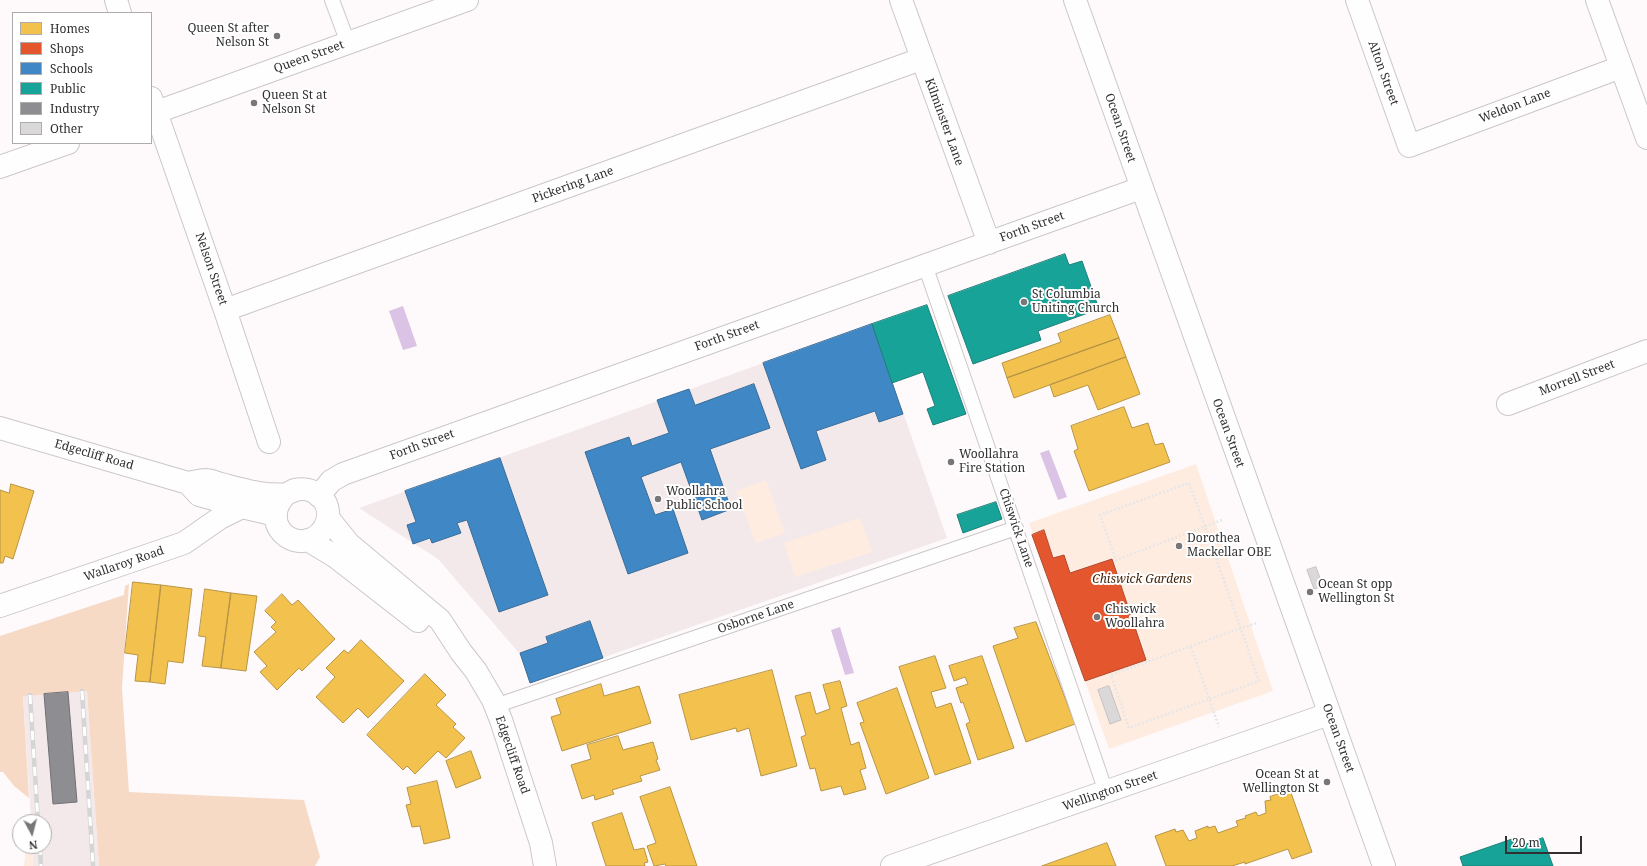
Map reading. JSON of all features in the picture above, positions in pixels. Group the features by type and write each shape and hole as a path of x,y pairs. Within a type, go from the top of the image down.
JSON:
{"street":[{"path":"116,0 120,12"},
{"name":"Queen Street","path":"153,108 348,43 467,0"},
{"name":"Kilminster Lane","path":"901,0 988,243"},
{"name":"Ocean Street","path":"1075,0 1384,866"},
{"name":"Alton Street","path":"1357,0 1409,146"},
{"path":"1597,0 1647,138"},
{"name":"Pickering Lane","path":"225,310 922,59"},
{"name":"Weldon Lane","path":"1409,146 1621,67"},
{"name":"Nelson Street","path":"153,108 225,310 269,442"},
{"path":"0,166 65,144"},
{"name":"Forth Street","path":"320,496 331,481 343,474 1141,188"},
{"name":"Morrell Street","path":"1508,404 1647,351"},
{"name":"Edgecliff Road","path":"0,428 188,483 206,480 260,494 286,494"},
{"name":"Edgecliff Road","path":"188,483 199,494 242,507 276,515"},
{"path":"303,489 312,491 320,496 325,502 328,518 326,526 316,537 298,541 290,538 282,532 276,515 281,500 286,494 294,490 303,489"},
{"name":"Wallaroy Road","path":"0,606 184,543 220,518 242,507"},
{"name":"Edgecliff Road","path":"328,518 349,544 440,620 461,652 476,671 495,706 541,843 545,866"},
{"name":"Edgecliff Road","path":"308,540 336,557 461,652"},
{"name":"Wellington Street","path":"892,866 1329,714"}],"lane":[{"path":"332,0 348,43"},
{"name":"Chiswick Lane","path":"925,265 1106,792"},
{"name":"Osborne Lane","path":"495,706 1016,528"}],"path":[{"path":"1222,520 1205,526 1116,560 1100,515 1189,483 1205,526 1241,628 1259,681 1129,728 1111,675 1241,628 1257,623"},
{"path":"1190,647 1214,712"}],"shaded area":[{"path":"403,306 417,346 403,350 389,311"},
{"name":"Woollahra Public School","path":"872,324 947,538 530,683 519,653 438,559 359,508"},
{"path":"1049,450 1067,497 1058,500 1040,453"},
{"path":"129,584 122,688 129,792 304,800 320,857 315,866 99,866 87,691 23,696 29,798 14,786 3,772 0,772 0,636 124,595 125,586"},
{"path":"840,627 854,673 845,675 831,630"},
{"path":"87,691 99,866 33,866 32,854 52,854 52,814 30,814 23,695"}],"green space":[{"name":"Chiswick Gardens","path":"1196,464 1273,691 1109,749 1029,523"},
{"path":"766,480 785,533 756,543 736,491"},
{"path":"860,518 872,552 795,577 784,543"},
{"path":"25,854 32,854 33,866 24,866"}],"building: Homes":[{"path":"1110,315 1119,338 1007,378 1002,363 1061,342 1058,334"},
{"path":"1119,338 1126,357 1014,398 1007,378"},
{"path":"1126,357 1140,394 1098,410 1088,385 1054,397 1050,385"},
{"path":"1124,407 1132,428 1148,423 1155,445 1163,443 1170,462 1089,491 1074,451 1078,449 1071,426"},
{"path":"11,484 34,491 13,559 5,556 3,563 0,563 0,490 9,493"},
{"path":"133,582 161,585 150,682 135,681 138,655 125,653"},
{"path":"161,585 192,589 183,663 168,661 165,684 150,682"},
{"path":"205,589 231,593 221,668 202,666 206,637 199,636"},
{"path":"231,593 257,596 246,671 221,668"},
{"path":"282,594 292,605 298,600 335,639 302,671 299,668 277,690 260,672 267,666 254,652 276,632 271,627 276,622 265,611"},
{"path":"1036,622 1075,724 1026,742 993,646 1018,638 1014,628"},
{"path":"361,640 404,681 368,718 358,708 343,723 316,697 335,677 326,668 344,650 348,653"},
{"path":"935,656 946,688 931,692 936,708 951,703 971,763 935,775 899,667"},
{"path":"982,656 1014,748 978,760 966,724 970,722 956,688 968,684 965,677 954,681 949,666"},
{"path":"772,670 797,766 761,776 749,728 737,732 736,728 691,740 679,695"},
{"path":"425,674 446,695 436,705 456,724 453,727 465,738 446,758 438,751 415,774 407,766 403,770 367,735"},
{"path":"840,681 847,706 841,708 851,745 859,742 866,768 860,770 866,789 844,795 841,786 821,791 815,768 810,769 801,737 806,735 795,696 810,692 816,714 830,709 823,685"},
{"path":"601,684 604,696 639,686 651,723 562,751 551,717 561,714 556,699"},
{"path":"897,688 929,778 886,794 860,723 864,722 857,703"},
{"path":"618,736 623,750 653,742 658,759 656,760 660,770 640,776 642,781 612,790 614,794 595,800 594,795 582,799 571,765 591,759 587,745"},
{"path":"471,751 481,778 456,788 446,761"},
{"path":"437,781 450,838 424,844 420,826 412,827 406,805 411,804 407,788"},
{"path":"670,787 697,866 666,866 665,864 654,866 647,846 656,843 640,797"},
{"path":"1290,790 1312,852 1292,859 1288,849 1245,864 1245,862 1232,866 1166,866 1155,836 1175,829 1176,832 1183,830 1189,841 1197,838 1195,831 1208,826 1208,828 1215,826 1218,833 1238,826 1236,821 1246,818 1245,816 1256,812 1258,816 1266,813 1265,801 1271,800 1270,797"},
{"path":"622,813 634,850 644,848 648,862 644,863 645,866 606,866 592,823"},
{"path":"1107,843 1116,866 1042,866"}],"building: Shops":[{"name":"Chiswick Woollahra","path":"1044,530 1053,558 1064,555 1070,573 1112,559 1146,660 1085,681 1032,535"}],"building: Schools":[{"path":"872,324 903,414 879,422 875,411 816,431 826,460 801,469 763,363"},
{"path":"754,384 770,428 710,449 731,509 702,520 681,462 641,477 655,515 673,509 688,553 628,574 585,452 629,437 632,446 669,433 657,400 689,389 695,405"},
{"path":"500,458 548,595 499,612 467,520 457,523 461,533 432,543 430,538 413,544 407,525 416,522 405,491"},
{"path":"590,621 603,658 530,683 520,653 548,643 546,637"}],"building: Public":[{"name":"St Columbia Uniting Church","path":"1065,254 1069,265 1082,261 1099,309 1038,331 1041,340 973,364 948,296"},
{"path":"927,305 966,414 933,425 927,409 935,406 923,372 892,383 872,324"},
{"path":"996,502 1002,519 963,533 957,515"},
{"path":"1543,838 1553,866 1463,866 1460,857 1512,839 1515,848"}],"building: Industry":[{"path":"68,692 77,802 53,804 44,694"}],"building: Other":[{"path":"1316,567 1323,586 1314,589 1307,570"},
{"path":"1109,686 1121,720 1110,724 1098,690"}],"railway":[{"path":"82,691 93,866"},
{"path":"30,695 37,814"},
{"path":"40,854 41,866"}],"place":[{"name":"Queen St after Nelson St","path":"277,36"},
{"name":"Queen St at Nelson St","path":"254,103"},
{"name":"St Columbia Uniting Church","path":"1024,302"},
{"name":"Woollahra Fire Station","path":"951,462"},
{"name":"Woollahra Public School","path":"658,499"},
{"name":"Dorothea Mackellar OBE","path":"1179,546"},
{"name":"Ocean St opp Wellington St","path":"1310,592"},
{"name":"Chiswick Woollahra","path":"1097,617"},
{"name":"Ocean St at Wellington St","path":"1327,782"}]}
